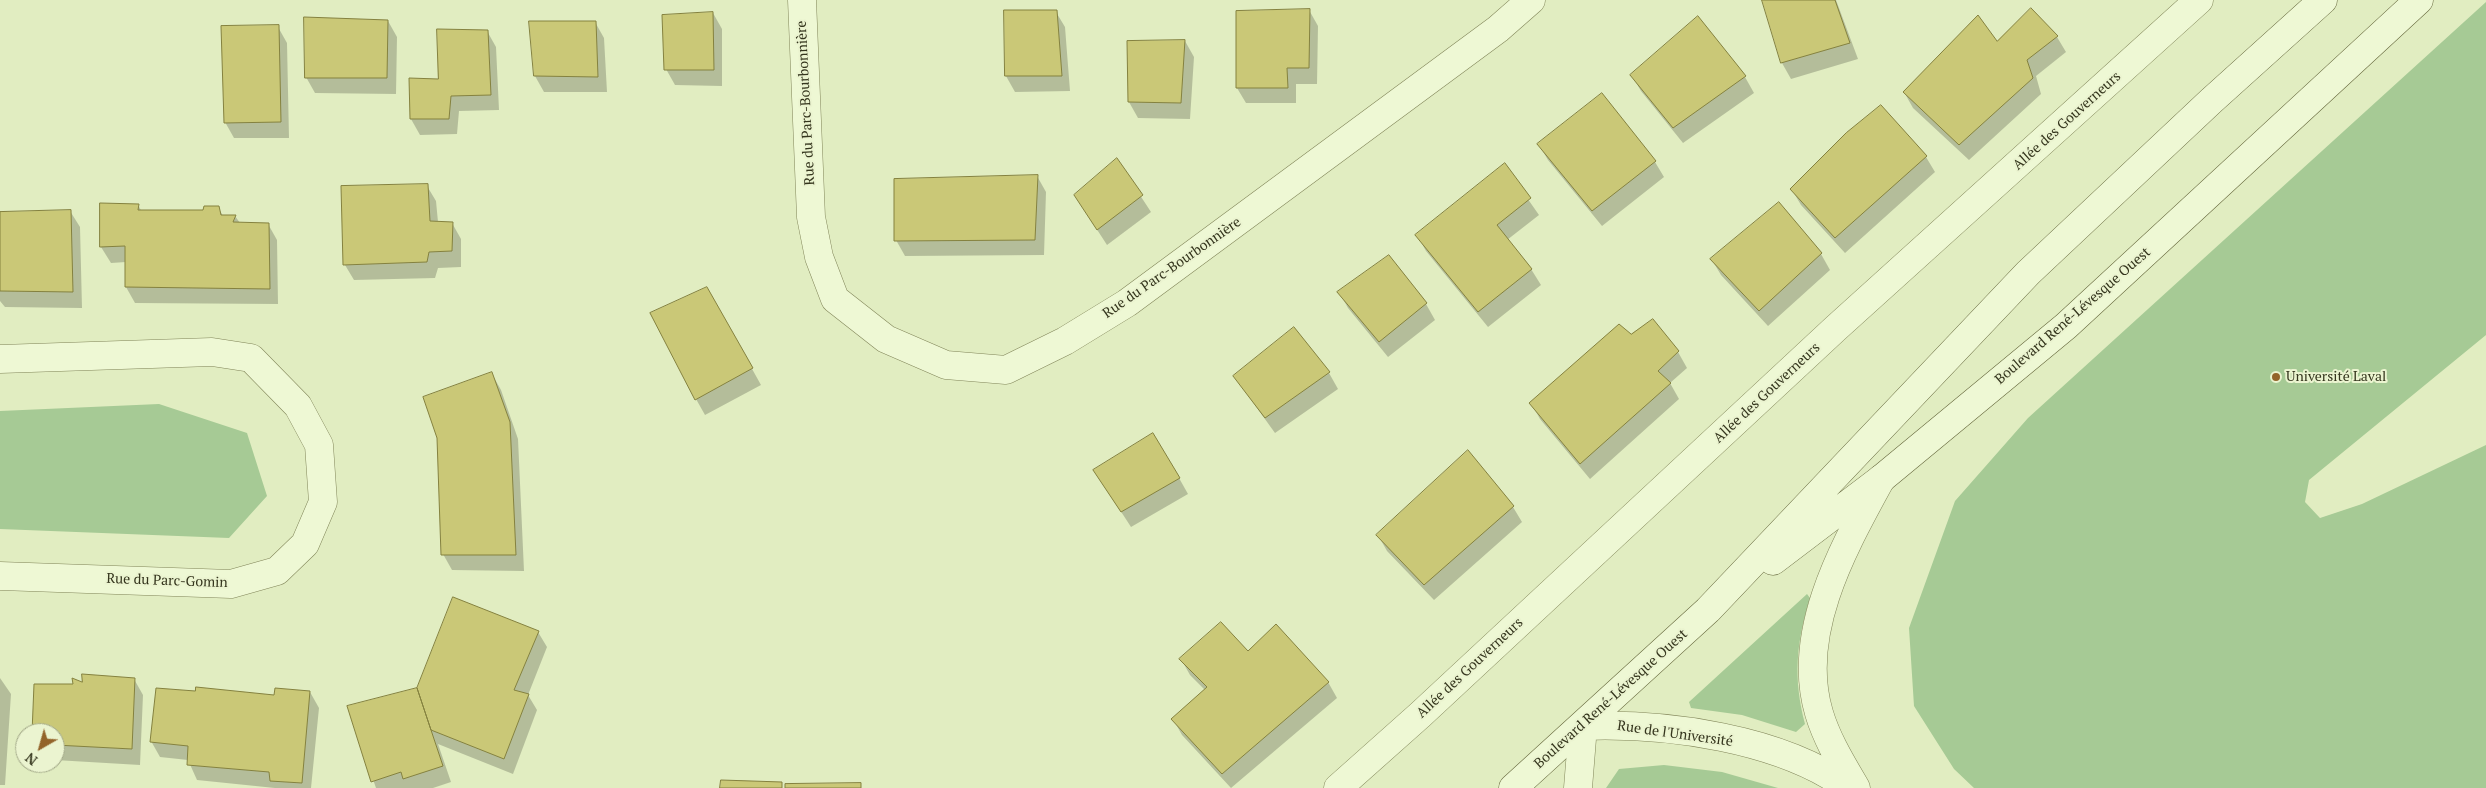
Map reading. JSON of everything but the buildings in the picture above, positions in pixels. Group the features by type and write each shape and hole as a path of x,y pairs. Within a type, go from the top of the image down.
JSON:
{"street":[{"name":"Rue du Parc-Bourbonnière","path":"802,0 812,217 819,257 836,299 886,339 946,365 1006,370 1064,340 1127,303 1498,30 1531,0"},
{"name":"Allée des Gouverneurs","path":"1338,788 1420,715 1836,328 2199,0"},
{"name":"Boulevard René-Lévesque Ouest","path":"1513,788 1708,610 2028,273 2211,101 2323,0"},
{"name":"Boulevard René-Lévesque Ouest","path":"1708,610 1881,478 2066,326 2419,0"},
{"name":"Rue du Parc-Gomin","path":"0,359 212,352 251,358 298,406 319,445 323,502 305,544 277,571 231,584 0,576"},
{"path":"1856,788 1834,750 1819,712 1816,696 1814,653 1822,608 1832,581 1852,532 1881,478"},
{"name":"Rue de l'Université","path":"1583,726 1612,725 1677,731 1737,742 1767,750 1805,764 1836,778 1849,788"},
{"path":"1578,788 1583,726"}],"green space":[{"name":"Université Laval","path":"2486,2 2486,335 2309,480 2305,502 2320,518 2362,504 2486,445 2486,788 1974,788 1954,769 1914,706 1909,628 1955,501 2028,418"},
{"path":"159,404 247,433 267,496 229,538 0,529 0,411"},
{"path":"1807,594 1810,598 1805,614 1798,661 1799,691 1805,724 1796,732 1742,715 1691,708 1689,702"},
{"path":"1664,765 1722,772 1778,788 1606,788 1619,769"}],"place":[{"name":"Université Laval","path":"2276,377"}]}
